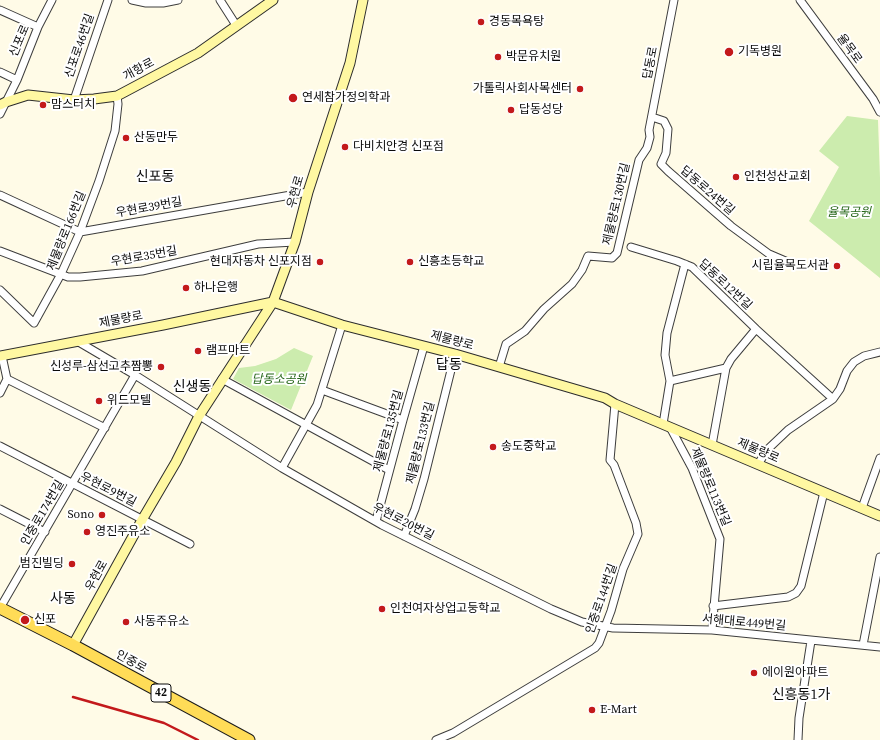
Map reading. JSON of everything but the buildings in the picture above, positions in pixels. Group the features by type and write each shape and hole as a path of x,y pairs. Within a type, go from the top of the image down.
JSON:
{"main road":[{"name":"인중로","path":"0,608 73,645 249,740"}],"street":[{"name":"신포로","path":"0,114 3,104 17,80 23,61 38,27 52,0"},
{"name":"신포로46번길","path":"74,100 108,0"},
{"path":"132,0 146,3 163,3 178,0"},
{"path":"220,0 236,25"},
{"name":"개항로","path":"3,104 28,95 74,100 94,100 117,96 198,52 273,0"},
{"name":"우현로","path":"73,645 176,462 199,416 273,302 295,242 308,192 350,62 364,0"},
{"name":"답동로","path":"649,130 674,0"},
{"name":"율목로","path":"800,0 873,99 880,112"},
{"path":"0,10 38,27"},
{"path":"0,72 17,80"},
{"name":"제물량로166번길","path":"0,290 34,323 61,274 80,232 99,181 115,131 118,104 117,96"},
{"name":"답동로24번길","path":"652,117 664,121 668,129 666,153 661,164 731,226 769,254 790,263"},
{"name":"제물량로130번길","path":"499,367 506,344 525,331 544,309 572,284 582,270 588,256 612,258 617,254 639,160 648,148 650,137 649,130"},
{"name":"우현로39번길","path":"80,232 308,192"},
{"path":"0,195 80,232"},
{"name":"우현로35번길","path":"0,251 61,274 80,277 142,271 258,244 295,242"},
{"name":"답동로12번길","path":"631,247 685,264 692,268 833,399"},
{"path":"666,426 670,381 665,355 667,333 685,264"},
{"name":"제물량로","path":"1,356 273,302 342,325 455,354 604,398 666,426 880,516"},
{"path":"282,468 316,405 342,325"},
{"path":"712,445 726,368 731,359 756,329"},
{"path":"77,341 135,375 199,416"},
{"name":"제물량로135번길","path":"376,521 424,346"},
{"path":"758,464 768,449 788,430 833,399 840,389 847,371 854,362 864,356 880,352"},
{"name":"제물량로133번길","path":"404,536 415,509 424,479 455,354"},
{"path":"0,393 7,379 1,356"},
{"path":"670,381 726,368"},
{"name":"인중로174번길","path":"0,608 135,375"},
{"path":"7,379 105,428"},
{"path":"222,379 389,470"},
{"path":"322,390 403,420"},
{"name":"인중로144번길","path":"436,740 453,733 595,648 599,643 611,612 623,569 638,534 636,523 617,473 610,460 615,404"},
{"name":"우현로20번길","path":"199,416 282,468 404,536 551,610 582,622 605,627"},
{"name":"제물량로113번길","path":"666,426 692,468 720,539 712,630"},
{"name":"우현로9번길","path":"0,446 142,520"},
{"path":"862,508 880,458"},
{"path":"713,606 788,597 796,593 801,586 824,492"},
{"path":"0,509 45,532"},
{"path":"142,520 190,544"},
{"path":"863,646 880,557"},
{"name":"서해대로449번길","path":"605,627 712,630 880,647"},
{"path":"798,740 799,718 811,641"}],"green space":[{"name":"율목공원","path":"847,116 878,120 880,178 880,278 809,221 839,167 819,151"},
{"name":"답동소공원","path":"294,348 313,356 291,410 233,379 239,368 255,366 276,359"}],"railway":[{"path":"73,697 164,723 198,740"}],"place":[{"name":"경동목욕탕","path":"481,22"},
{"name":"기독병원","path":"729,52"},
{"name":"박문유치원","path":"498,57"},
{"name":"가톨릭사회사목센터","path":"580,89"},
{"name":"연세참가정의학과","path":"293,98"},
{"name":"맘스터치","path":"43,105"},
{"name":"답동성당","path":"511,110"},
{"name":"산동만두","path":"126,138"},
{"name":"다비치안경 신포점","path":"345,147"},
{"name":"인천성산교회","path":"736,177"},
{"name":"현대자동차 신포지점","path":"320,262"},
{"name":"신흥초등학교","path":"410,262"},
{"name":"시립율목도서관","path":"837,266"},
{"name":"하나은행","path":"186,288"},
{"name":"램프마트","path":"198,351"},
{"name":"신성루-삼선고추짬뽕","path":"161,367"},
{"name":"위드모텔","path":"99,401"},
{"name":"송도중학교","path":"493,447"},
{"name":"Sono","path":"102,515"},
{"name":"영진주유소","path":"87,532"},
{"name":"범진빌딩","path":"72,564"},
{"name":"인천여자상업고둥학교","path":"382,609"},
{"name":"신포","path":"25,620"},
{"name":"사동주유소","path":"126,622"},
{"name":"에이원아파트","path":"754,673"},
{"name":"E-Mart","path":"592,710"}],"district":[{"name":"신포동","path":"155,177"},
{"name":"답동","path":"449,365"},
{"name":"신생동","path":"192,387"},
{"name":"사동","path":"63,599"},
{"name":"신흥동1가","path":"801,695"}]}
